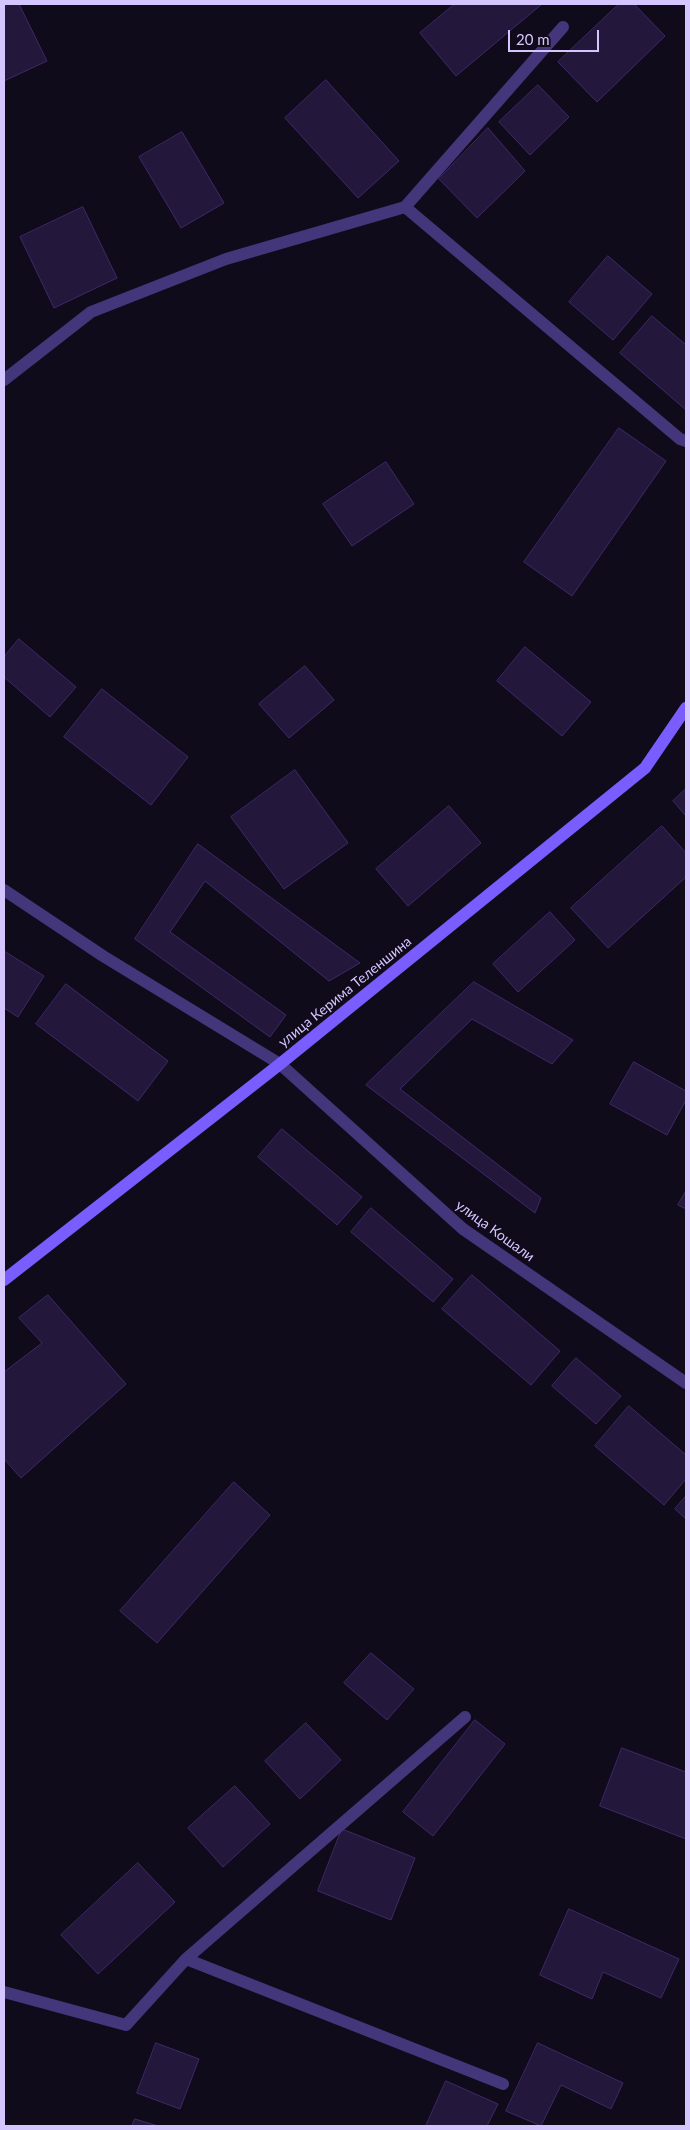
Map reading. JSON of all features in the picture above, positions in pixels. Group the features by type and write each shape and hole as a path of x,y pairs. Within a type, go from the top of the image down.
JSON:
{"street":[{"path":"4,380 91,312 226,258 405,207 563,27"},
{"path":"405,207 680,439 686,441"},
{"name":"улица Керима Теленшина","path":"4,1280 280,1064 645,768 686,708"},
{"name":"улица Кошали","path":"4,890 103,956 280,1064 463,1230 686,1382"},
{"path":"4,1992 126,2025 186,1959 465,1716"},
{"path":"186,1959 503,2084"}],"building":[{"path":"4,4 19,4 47,61 4,81"},
{"path":"455,4 542,4 456,76 420,33"},
{"path":"619,4 634,4 665,36 597,102 558,62"},
{"path":"326,80 399,161 358,198 285,118"},
{"path":"538,85 569,117 530,155 499,122"},
{"path":"488,128 525,171 477,218 439,179"},
{"path":"182,132 224,203 181,228 139,157"},
{"path":"83,207 117,278 54,308 20,237"},
{"path":"608,256 652,294 613,340 569,302"},
{"path":"652,316 686,345 686,410 620,353"},
{"path":"619,428 666,461 572,596 524,562"},
{"path":"386,462 414,504 352,546 323,504"},
{"path":"19,639 76,687 50,717 4,677 4,657"},
{"path":"525,647 591,702 562,736 497,681"},
{"path":"305,666 334,700 289,738 259,704"},
{"path":"102,689 188,757 151,805 64,737"},
{"path":"295,770 348,843 284,889 231,817"},
{"path":"686,789 686,816 673,801"},
{"path":"449,806 481,843 408,906 376,869"},
{"path":"662,826 686,853 686,877 608,948 571,908"},
{"path":"198,844 360,963 329,981 205,881 170,932 286,1015 270,1037 135,939"},
{"path":"550,912 575,940 518,992 493,964"},
{"path":"4,951 44,976 18,1017 4,1008"},
{"path":"474,982 573,1040 552,1064 472,1019 400,1089 541,1198 535,1213 366,1085"},
{"path":"66,984 168,1061 138,1101 36,1024"},
{"path":"634,1062 686,1091 686,1100 667,1135 610,1104"},
{"path":"282,1129 362,1197 337,1225 258,1157"},
{"path":"686,1191 686,1209 678,1205"},
{"path":"371,1208 453,1279 433,1302 351,1232"},
{"path":"472,1275 560,1351 531,1385 442,1309"},
{"path":"48,1295 126,1384 21,1478 4,1459 4,1372 42,1343 19,1318"},
{"path":"576,1358 621,1396 596,1424 552,1386"},
{"path":"629,1406 686,1455 686,1479 664,1505 595,1446"},
{"path":"234,1482 270,1515 157,1643 120,1611"},
{"path":"686,1496 686,1519 675,1509"},
{"path":"371,1653 414,1689 387,1720 344,1683"},
{"path":"475,1720 505,1744 433,1836 403,1812"},
{"path":"306,1723 341,1760 300,1799 265,1761"},
{"path":"622,1748 686,1772 686,1839 600,1806"},
{"path":"235,1786 270,1824 223,1867 188,1828"},
{"path":"342,1829 415,1858 391,1920 318,1891"},
{"path":"138,1863 175,1902 98,1974 61,1935"},
{"path":"569,1909 679,1959 661,1998 603,1972 592,1999 540,1975"},
{"path":"156,2043 199,2059 180,2109 137,2093"},
{"path":"538,2043 623,2083 611,2109 561,2085 541,2126 506,2111"},
{"path":"446,2081 498,2104 487,2126 426,2126"},
{"path":"135,2119 158,2126 132,2126"}]}
